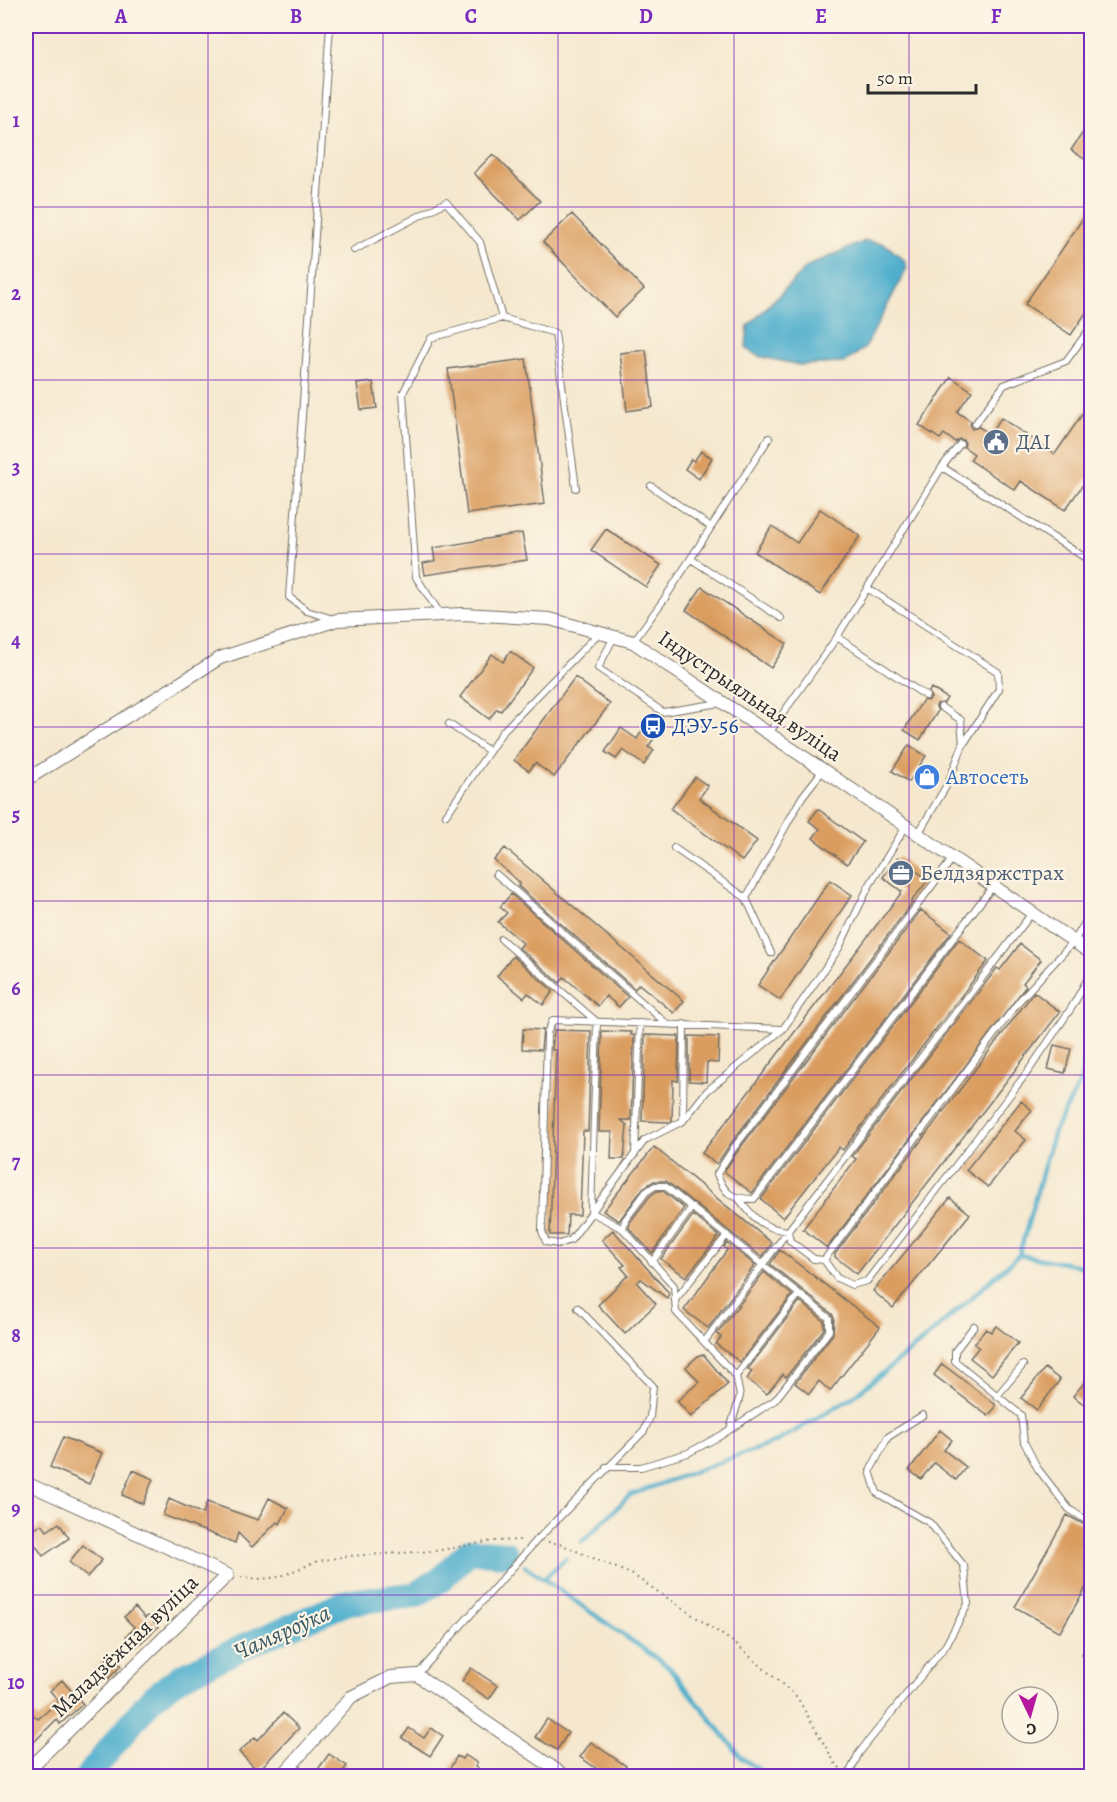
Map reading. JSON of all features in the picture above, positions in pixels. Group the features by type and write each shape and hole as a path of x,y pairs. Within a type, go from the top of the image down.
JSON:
{"street":[{"name":"Індустрыяльная вуліца","path":"26,780 220,658 337,620 463,614 550,619 633,642 769,732 1092,954"},
{"path":"26,1483 228,1575"},
{"name":"Маладзёжная вуліца","path":"26,1772 228,1575"},
{"path":"303,1776 286,1772 351,1697 391,1677 417,1676 566,1776"}],"lane":[{"path":"330,26 289,597 307,611 337,620"},
{"path":"354,250 446,202 480,242 502,318"},
{"path":"442,615 416,577 404,393 430,338 502,318 555,333 576,488"},
{"path":"975,424 1004,385 1066,361 1092,326"},
{"path":"633,642 691,559 769,438"},
{"path":"769,732 837,637 942,467 960,444"},
{"path":"942,467 1092,562"},
{"path":"651,486 711,527"},
{"path":"691,559 781,618"},
{"path":"867,588 998,672 999,689 963,745 948,783 918,834"},
{"path":"446,815 503,731 599,633"},
{"path":"837,637 926,696"},
{"path":"614,638 598,668 663,712 724,703"},
{"path":"941,707 961,720 963,745"},
{"path":"449,724 489,751"},
{"path":"746,898 802,798 824,770"},
{"path":"783,1029 553,1020 547,1033 542,1231 546,1242 559,1244 571,1240 645,1140 683,1121 707,1091 783,1029 839,948 869,886 906,826"},
{"path":"674,848 746,898 771,953"},
{"path":"788,1231 771,1229 757,1221 739,1199 723,1188 717,1174 733,1149 953,858"},
{"path":"496,874 667,1024"},
{"path":"739,1199 754,1199 993,885"},
{"path":"824,1260 1020,1000 1074,942 1092,911"},
{"path":"704,1342 1032,912"},
{"path":"501,939 597,1022"},
{"path":"788,1231 790,1241 814,1259 824,1260 837,1278 852,1285 867,1281 1029,1070 1072,1007 1092,971"},
{"path":"591,1212 597,1022"},
{"path":"635,1154 640,1023"},
{"path":"683,1121 684,1024"},
{"path":"606,1467 641,1467 688,1453 730,1429 775,1400 829,1331 829,1318 665,1186 655,1185 646,1192 625,1220 623,1229"},
{"path":"652,1262 692,1207"},
{"path":"591,1212 623,1229 674,1286 676,1312 736,1376 740,1396 730,1429"},
{"path":"675,1300 727,1236"},
{"path":"736,1376 799,1294"},
{"path":"417,1676 537,1540 606,1467 644,1431 650,1417 653,1386 578,1308"},
{"path":"974,1326 955,1352 955,1361 1021,1415 1024,1442 1038,1469 1069,1509 1092,1524"},
{"path":"997,1396 1023,1365"},
{"path":"848,1776 859,1753 945,1645 968,1604 964,1566 930,1522 877,1493 870,1471 888,1437 923,1415"},
{"path":"1085,1655 1092,1645"}],"path":[{"path":"228,1575 261,1579 279,1577 318,1561 348,1556 435,1551 493,1541 537,1540 560,1544 633,1575 733,1642 797,1697 835,1763 848,1776"}],"water":[{"path":"865,241 885,244 904,260 907,268 865,348 844,363 799,365 758,356 746,348 748,326 808,266"}],"building":[{"path":"1092,119 1092,164 1071,150"},
{"path":"493,154 540,201 520,220 474,173"},
{"path":"1092,205 1092,304 1071,335 1025,304"},
{"path":"572,214 644,289 615,317 543,242"},
{"path":"646,350 653,407 627,411 620,353"},
{"path":"526,359 545,504 467,514 448,369"},
{"name":"ДАІ","path":"951,377 972,391 957,412 971,421 972,429 979,427 990,434 1001,418 1055,454 1092,400 1092,472 1065,510 1021,481 1015,490 970,460 974,454 964,447 963,440 959,439 955,442 944,434 940,439 919,425"},
{"path":"373,382 377,408 361,410 357,384"},
{"path":"701,451 712,458 699,479 685,469 691,459 694,461"},
{"path":"820,509 860,536 820,595 755,552 772,526 797,543"},
{"path":"606,529 661,565 646,587 591,550"},
{"path":"522,533 527,560 425,575 423,563 435,561 433,548"},
{"path":"702,587 787,644 771,668 686,610"},
{"path":"510,651 533,668 501,711 497,709 489,719 460,697 492,654 503,662"},
{"path":"575,677 610,704 554,777 535,763 529,771 514,760"},
{"path":"931,688 947,698 944,703 937,704 938,711 920,740 904,730 923,700 928,701 931,698 929,692"},
{"path":"621,728 637,739 643,729 655,737 648,747 654,750 644,765 623,750 616,759 605,752"},
{"path":"909,745 926,756 909,782 892,771"},
{"path":"695,777 708,786 699,798 757,841 742,861 671,809"},
{"path":"818,809 863,842 847,864 813,838 820,829 809,821"},
{"path":"505,848 684,1001 674,1013 639,984 635,989 518,886 520,883 494,860"},
{"path":"898,857 928,880 717,1164 702,1153 902,892 883,877"},
{"path":"830,880 852,895 780,1000 758,985"},
{"path":"511,894 628,997 619,1007 606,996 598,1006 564,977 560,983 519,948 523,943 498,922 507,913 500,907"},
{"path":"921,910 951,933 752,1193 725,1170"},
{"path":"959,939 988,961 843,1150 839,1147 783,1218 761,1199"},
{"path":"1020,944 1041,960 1023,983 1026,986 827,1248 803,1229 856,1159 852,1156 997,968 1000,970"},
{"path":"513,956 553,991 543,1005 528,993 524,998 497,976"},
{"path":"1034,992 1060,1012 857,1274 835,1257 835,1254"},
{"path":"523,1029 543,1030 541,1050 522,1049"},
{"path":"554,1030 591,1031 588,1131 583,1131 580,1215 568,1215 567,1235 550,1235 556,1050 552,1050"},
{"path":"602,1031 631,1032 631,1035 634,1035 631,1120 621,1120 627,1125 624,1159 611,1159 612,1132 599,1132"},
{"path":"645,1035 679,1036 678,1081 673,1080 672,1121 670,1122 642,1121"},
{"path":"689,1036 719,1037 718,1063 707,1062 706,1082 689,1081"},
{"path":"1054,1045 1071,1049 1065,1073 1048,1069"},
{"path":"1021,1101 1032,1110 1015,1131 1026,1140 988,1187 966,1170"},
{"path":"654,1147 772,1243 762,1257 666,1181 654,1181 643,1188 619,1221 603,1211"},
{"path":"657,1191 663,1191 684,1208 652,1253 629,1228 630,1222 650,1196"},
{"path":"950,1198 970,1214 893,1308 873,1291"},
{"path":"693,1215 719,1236 686,1277 661,1259"},
{"path":"613,1230 669,1293 667,1298 641,1279 637,1283 656,1304 625,1334 598,1305 628,1275 621,1267 625,1265 602,1240"},
{"path":"727,1243 755,1265 708,1328 684,1310 727,1250 724,1247"},
{"path":"780,1250 880,1327 830,1391 819,1381 809,1394 795,1383 833,1334 834,1318 770,1264"},
{"path":"764,1272 792,1295 740,1362 716,1344 721,1337 717,1334"},
{"path":"800,1301 824,1321 824,1329 786,1377 783,1374 767,1394 747,1379 752,1371 748,1369"},
{"path":"996,1326 1018,1343 992,1375 970,1358 979,1347 974,1344 986,1329 991,1332"},
{"path":"699,1355 704,1355 728,1384 691,1417 677,1401 699,1382 686,1367"},
{"path":"942,1364 995,1404 995,1408 988,1416 934,1375"},
{"path":"1045,1368 1060,1380 1037,1410 1021,1398"},
{"path":"1092,1373 1092,1410 1073,1396"},
{"path":"940,1430 952,1440 944,1450 966,1467 956,1480 934,1463 921,1479 909,1470"},
{"path":"63,1437 102,1453 89,1484 50,1467"},
{"path":"133,1470 153,1479 143,1504 122,1495"},
{"path":"269,1498 288,1508 280,1524 277,1522 252,1547 238,1533 235,1543 163,1515 169,1499 203,1514 207,1502 258,1520"},
{"path":"1067,1515 1092,1529 1092,1577 1060,1632 1015,1607"},
{"path":"59,1523 69,1538 43,1556 28,1534 42,1524 47,1531"},
{"path":"83,1545 102,1560 87,1577 69,1562"},
{"path":"135,1607 158,1627 136,1647 126,1636 135,1628 124,1617"},
{"path":"111,1655 121,1666 108,1679 97,1668"},
{"path":"471,1668 498,1686 489,1699 462,1681"},
{"path":"62,1680 83,1704 60,1724 57,1719 26,1750 26,1718 31,1713 38,1719 59,1701 50,1691"},
{"path":"283,1713 299,1728 258,1771 239,1752 255,1737 258,1740"},
{"path":"547,1719 568,1733 557,1750 535,1737"},
{"path":"409,1728 424,1738 431,1728 443,1736 430,1756 402,1738"},
{"path":"591,1742 626,1766 618,1776 607,1776 580,1757"},
{"path":"329,1754 347,1766 340,1776 324,1776 316,1772"},
{"path":"465,1755 477,1763 475,1767 478,1768 473,1776 461,1776 449,1770 457,1756 462,1759"}],"waterway":[{"path":"582,1542 630,1495 776,1442 853,1397 925,1339 1019,1255 1054,1131 1079,1085 1092,1036"},
{"path":"1019,1255 1092,1268"},
{"name":"Чамяроўка","path":"88,1776 151,1699 180,1677 348,1602 415,1595 440,1580 469,1551 506,1554"},
{"path":"544,1579 566,1558"},
{"name":"Чамяроўка","path":"525,1566 669,1667 742,1758 768,1776"}],"place":[{"name":"ДАІ","path":"996,442"},
{"name":"ДЭУ-56","path":"653,726"},
{"name":"Автосеть","path":"927,777"},
{"name":"Белдзяржстрах","path":"901,873"}]}
